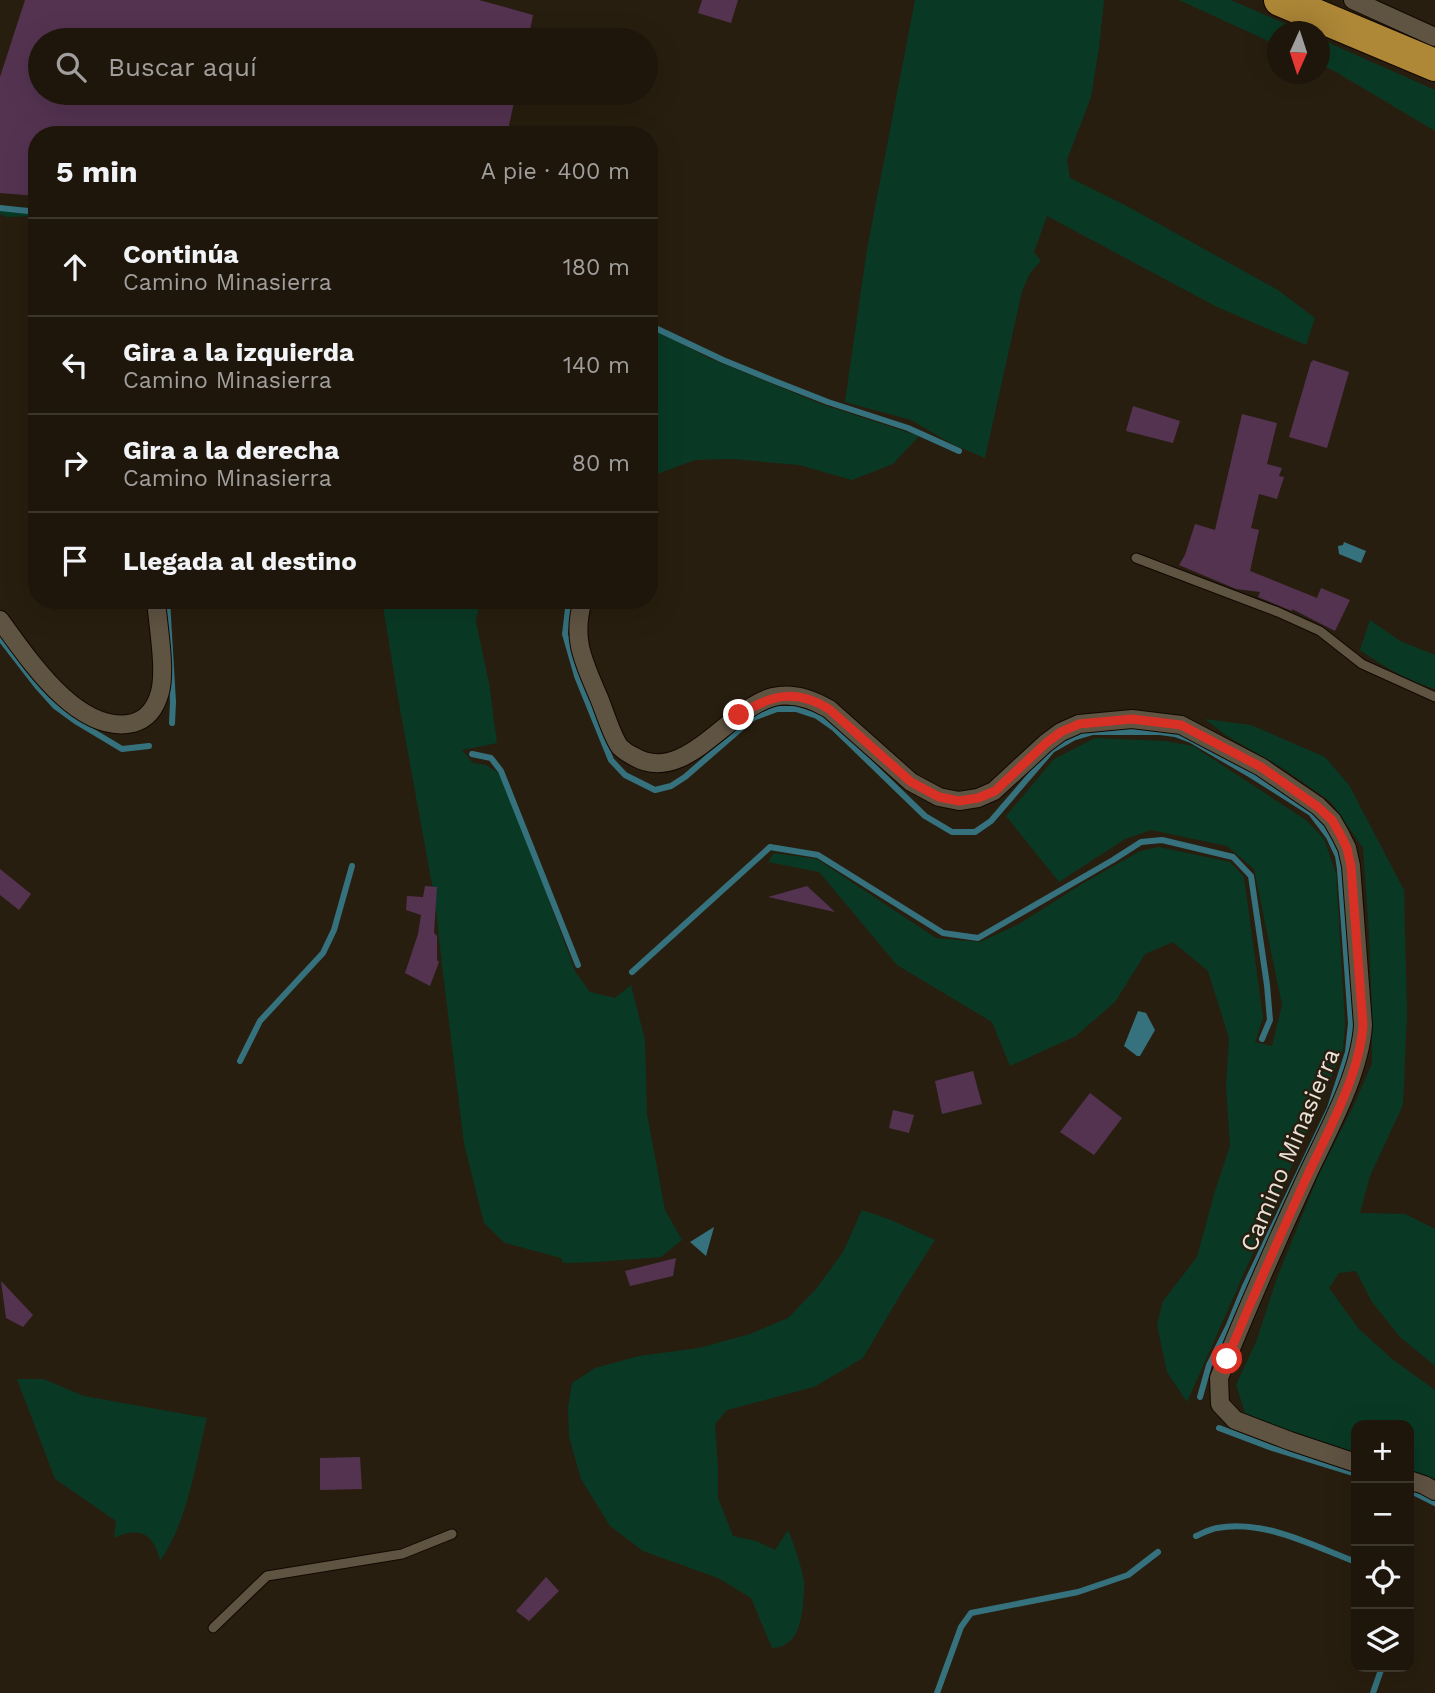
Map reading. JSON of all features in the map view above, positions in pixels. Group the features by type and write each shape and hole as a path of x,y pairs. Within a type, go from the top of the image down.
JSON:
{"highway":[{"path":"1280,0 1435,65"}],"street":[{"path":"1353,0 1435,37"},
{"path":"0,620 59,694 89,716 104,723 121,726 142,720 153,710 160,692 162,675 157,609"},
{"name":"Camino Minasierra","path":"580,609 578,637 582,656 619,746 643,762 655,765 675,762 756,704 774,697 804,697 829,709 911,782 939,797 959,801 978,798 995,791 1061,732 1079,724 1132,719 1181,725 1261,767 1332,820 1347,848 1351,866 1362,1042 1349,1083 1284,1225 1219,1378 1220,1404 1235,1420 1351,1461"},
{"path":"1414,1482 1435,1491"}],"lane":[{"path":"1136,558 1278,612 1320,631 1362,664 1435,696"},
{"path":"213,1628 267,1576 402,1554 452,1534"}],"green space":[{"path":"915,0 1104,0 1091,97 1067,160 1070,178 1125,205 1278,290 1315,318 1306,345 1217,307 1047,216 1034,252 1041,261 1030,273 1022,291 985,458 952,444 911,420 845,402 867,249"},
{"path":"1179,0 1231,0 1279,21 1267,21 1267,40"},
{"path":"1330,43 1435,90 1435,131 1330,69"},
{"path":"0,206 28,208 28,216 7,217 0,214"},
{"path":"658,332 709,358 821,404 919,436 893,464 852,480 799,465 733,459 695,460 658,474"},
{"path":"383,609 478,609 476,622 489,683 497,743 462,750 473,763 486,765 503,776 575,971 590,992 615,998 631,985 645,1040 647,1114 665,1210 682,1240 661,1257 563,1263 561,1258 505,1243 484,1223 464,1144 435,901"},
{"path":"1370,620 1400,641 1435,655 1435,689 1396,673 1360,650"},
{"path":"1205,719 1251,725 1325,757 1349,785 1404,890 1407,1013 1403,1105 1370,1176 1360,1213 1405,1214 1435,1229 1435,1366 1400,1337 1372,1302 1356,1271 1339,1273 1329,1288 1359,1329 1392,1359 1435,1390 1435,1481 1414,1473 1414,1420 1351,1420 1351,1453 1245,1413 1236,1385 1256,1342 1277,1278 1319,1174 1372,1063 1372,1014 1363,848 1331,802 1284,769 1227,736"},
{"path":"1095,738 1164,741 1193,746 1306,820 1324,839 1336,874 1345,1023 1343,1050 1187,1402 1167,1372 1157,1325 1163,1301 1197,1257 1230,1146 1226,1087 1229,1038 1208,971 1173,942 1145,954 1115,1002 1076,1036 1010,1066 992,1022 897,965 819,872 768,862 774,853 817,859 936,938 980,942 1019,924 1140,851 1159,847 1230,862 1244,877 1263,1018 1255,1042 1272,1046 1282,1005 1254,869 1227,846 1151,830 1125,839 1059,882 1006,816 1054,759"},
{"path":"862,1210 935,1240 863,1358 814,1387 727,1410 715,1424 718,1498 733,1536 756,1541 775,1550 788,1530 801,1569 804,1587 799,1626 787,1644 772,1648 751,1598 718,1578 643,1551 610,1526 581,1479 569,1437 568,1408 572,1383 595,1368 639,1356 699,1348 750,1334 788,1318 816,1289 843,1252"},
{"path":"17,1379 43,1379 84,1396 207,1418 184,1510 170,1545 160,1561 150,1539 138,1533 114,1538 116,1521 55,1479"}],"water":[{"path":"1344,542 1366,551 1361,563 1339,554 1338,546"},
{"path":"1138,1011 1146,1013 1155,1030 1140,1056 1124,1046"},
{"path":"714,1227 706,1256 690,1242"}],"building":[{"path":"25,0 479,0 533,15 530,28 28,28 28,105 513,105 509,126 28,126 28,195 0,193 0,77"},
{"path":"702,0 738,0 731,23 698,13"},
{"path":"1313,360 1349,372 1327,448 1289,437"},
{"path":"1133,406 1180,421 1173,443 1126,431"},
{"path":"1242,414 1277,423 1267,464 1282,468 1279,476 1284,477 1277,499 1259,494 1251,528 1259,530 1250,571 1317,598 1321,588 1350,600 1335,631 1292,609 1258,597 1260,592 1236,589 1179,565 1195,524 1215,530"},
{"path":"0,869 31,894 19,910 0,895"},
{"path":"425,886 437,887 434,933 437,936 439,962 430,986 405,973 418,934 421,915 406,910 407,896 423,897"},
{"path":"807,886 835,912 768,897"},
{"path":"973,1071 982,1104 942,1114 935,1081"},
{"path":"1090,1093 1122,1118 1094,1155 1060,1132"},
{"path":"893,1110 914,1115 909,1133 889,1128"},
{"path":"676,1258 673,1276 630,1286 625,1271"},
{"path":"1,1281 33,1315 23,1327 6,1318"},
{"path":"360,1457 362,1489 320,1490 320,1458"},
{"path":"546,1577 559,1591 529,1621 516,1611"}],"waterway":[{"path":"0,208 28,211"},
{"path":"658,329 777,382 908,428 959,451"},
{"path":"168,609 172,723"},
{"path":"568,609 565,634 577,676 611,760 625,775 655,790 671,786 685,777 753,718 777,709 796,709 817,716 834,728 925,816 952,832 975,832 991,821 1052,750 1075,737 1092,732 1175,734 1191,740 1311,813 1329,837 1338,856 1351,1023 1348,1052 1330,1108 1209,1365 1200,1397"},
{"path":"0,638 55,706 77,722 122,749 149,746"},
{"path":"472,754 491,758 501,771 578,965"},
{"path":"632,972 770,847 818,855 943,933 978,938 1141,842 1162,840 1233,857 1251,876 1270,1020 1262,1039"},
{"path":"240,1061 260,1021 323,953 334,930 352,866"},
{"path":"1219,1428 1351,1472"},
{"path":"1414,1492 1435,1503"},
{"path":"1196,1536 1217,1528 1253,1527 1306,1542 1351,1560"},
{"path":"937,1693 961,1627 971,1613 1078,1592 1128,1575 1158,1552"},
{"path":"1373,1693 1380,1672"}],"route":[{"path":"739,715 774,697 804,697 817,702 829,709 911,782 939,797 959,801 978,798 995,791 1046,743 1079,724 1132,719 1181,725 1261,767 1332,820 1347,848 1351,866 1362,1042 1349,1083 1227,1359"}]}
